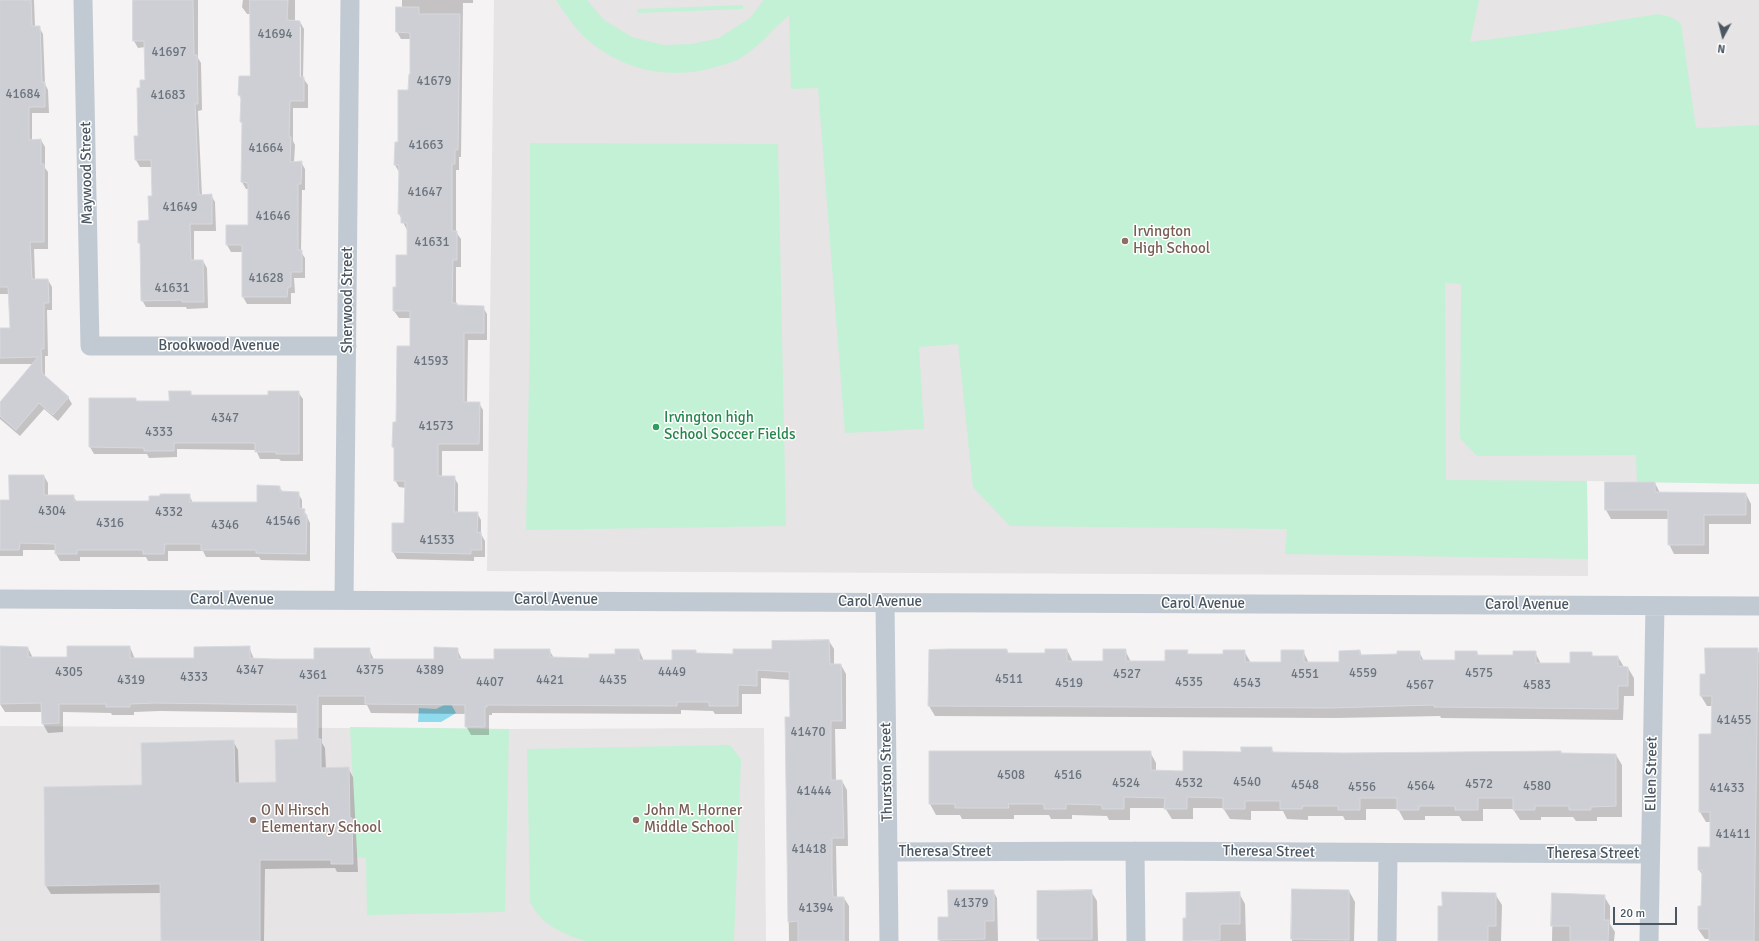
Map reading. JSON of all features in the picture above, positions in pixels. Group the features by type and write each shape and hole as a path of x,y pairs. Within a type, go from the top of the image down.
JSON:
{"street":[{"name":"Maywood Street","path":"83,0 90,346"},
{"name":"Sherwood Street","path":"344,600 350,0"},
{"name":"Brookwood Avenue","path":"90,346 347,346"},
{"name":"Carol Avenue","path":"0,599 1759,606"},
{"name":"Thurston Street","path":"886,603 889,941"},
{"name":"Ellen Street","path":"1649,941 1655,606"},
{"name":"Theresa Street","path":"888,852 1135,851 1650,854"},
{"path":"1135,851 1136,941"},
{"path":"1387,941 1388,853"}],"shaded area":[{"name":"Irvington High School","path":"494,0 1759,0 1759,484 1587,481 1588,576 487,571"},
{"name":"O N Hirsch Elementary School","path":"0,726 509,729 764,728 766,941 0,941"}],"green space":[{"name":"Irvington High School","path":"556,0 587,0 604,20 632,37 664,45 692,44 719,38 750,18 764,0 1479,0 1470,42 1560,30 1658,14 1671,17 1681,24 1696,128 1759,125 1759,484 1637,482 1636,455 1477,456 1460,438 1461,284 1445,283 1446,480 1587,481 1588,559 1285,554 1287,529 1010,526 973,487 958,344 919,347 924,429 845,433 818,88 791,89 789,15 760,43 739,59 727,64 703,70 687,73 671,73 639,68 609,55 595,46 579,31"},
{"path":"743,5 743,9 638,13 637,9"},
{"name":"Irvington high School Soccer Fields","path":"530,143 778,144 786,526 526,530 530,329"},
{"path":"350,727 509,729 505,912 367,915 366,858 357,857"},
{"name":"John M. Horner Middle School","path":"730,745 741,759 734,941 585,941 560,931 540,917 530,902 527,749"}],"water":[{"path":"450,702 456,713 441,722 418,722 419,708 436,709"}],"building":[{"path":"0,0 31,0 32,26 40,26 42,82 45,82 45,107 29,107 29,140 41,139 41,164 44,164 44,242 30,242 32,279 48,279 49,303 44,303 44,349 41,349 42,373 69,397 53,415 39,403 16,430 0,416 0,402 38,357 0,358 0,328 10,328 8,287 0,287"},
{"path":"133,0 193,0 194,55 197,55 198,104 195,104 199,195 212,194 212,224 190,224 191,260 203,260 204,302 182,302 182,300 141,301 138,221 149,220 148,196 152,196 151,160 135,160 134,136 138,136 137,88 140,88 140,80 145,80 144,41 133,41"},
{"path":"250,0 288,0 287,20 300,21 300,77 304,77 304,101 290,101 289,137 291,137 290,162 302,161 301,184 298,184 298,250 302,250 302,272 291,272 291,287 288,287 287,297 242,297 242,245 226,245 226,225 248,225 248,183 241,182 242,122 240,122 241,96 238,95 239,76 250,76"},
{"path":"396,7 419,7 419,14 460,14 458,150 455,150 455,164 452,164 452,231 457,231 457,260 453,260 452,303 457,303 457,305 484,306 484,333 464,333 464,402 480,402 479,444 438,444 438,476 455,476 454,512 478,512 477,533 481,532 482,550 471,550 471,554 392,552 392,523 404,523 405,481 394,481 394,447 392,447 393,422 396,422 397,346 410,346 410,311 393,311 393,287 396,287 396,255 407,255 407,223 401,223 401,214 398,214 399,165 394,165 395,142 398,142 398,90 408,90 410,74 410,33 396,32"},
{"path":"169,391 191,391 191,395 268,395 268,391 299,391 299,454 255,452 255,443 174,443 174,451 144,451 144,448 89,447 89,398 136,398 136,401 169,401"},
{"path":"9,475 44,475 44,495 74,495 74,501 149,501 149,496 160,496 160,494 190,494 190,502 257,502 257,485 280,486 280,491 299,492 299,508 305,509 304,515 307,515 306,554 256,553 256,550 201,550 201,544 165,544 164,554 143,554 143,550 77,550 77,554 55,554 55,544 20,543 19,550 0,550 0,500 9,500"},
{"path":"1605,482 1655,482 1655,492 1746,493 1746,515 1704,515 1704,545 1668,545 1668,510 1605,510"},
{"path":"829,640 830,664 841,664 842,721 831,721 831,780 842,780 844,838 832,838 832,872 833,897 844,897 844,941 798,941 798,921 788,922 785,717 790,717 789,672 757,670 757,686 738,685 738,706 709,706 709,702 677,702 677,706 487,705 487,707 485,707 485,727 465,727 465,705 365,704 365,696 318,696 318,739 321,739 321,768 349,767 353,864 331,864 331,860 260,860 260,941 161,941 160,884 45,886 44,787 142,785 141,743 234,740 235,783 276,782 275,740 298,739 297,705 155,703 130,704 130,707 106,707 106,704 59,704 59,723 42,724 41,703 0,704 0,646 28,647 28,657 67,657 67,646 130,646 130,658 194,658 194,647 250,646 250,658 274,659 314,659 314,648 370,648 370,659 434,659 434,647 458,648 458,659 494,659 494,649 550,649 550,657 589,658 589,654 615,654 615,649 639,649 639,660 672,660 672,650 696,650 696,653 733,654 733,649 772,649 772,641"},
{"path":"1705,648 1758,648 1754,941 1709,941 1709,929 1698,929 1698,906 1701,906 1702,870 1698,870 1698,847 1710,847 1710,812 1699,812 1699,734 1711,734 1712,696 1700,696 1700,674 1705,674"},
{"path":"1007,649 1007,653 1045,653 1045,649 1067,649 1067,661 1103,661 1103,649 1126,649 1126,661 1165,661 1165,650 1188,650 1187,654 1223,654 1223,650 1245,650 1245,662 1281,662 1281,650 1304,650 1304,662 1339,662 1339,651 1360,650 1360,655 1397,654 1397,651 1420,651 1420,660 1455,660 1455,651 1477,651 1477,655 1513,655 1513,651 1536,651 1536,663 1570,663 1570,652 1592,652 1592,656 1618,656 1618,666 1628,667 1628,686 1618,686 1618,709 1434,707 1434,705 1330,708 928,706 929,650"},
{"path":"1241,747 1272,747 1272,752 1345,753 1561,751 1561,753 1616,754 1616,806 1591,807 1591,810 1569,810 1569,806 1535,806 1535,810 1513,810 1513,798 1478,798 1478,810 1455,810 1455,806 1419,806 1419,810 1397,810 1397,798 1360,798 1360,810 1338,810 1338,806 1303,806 1302,809 1280,809 1280,801 1245,801 1245,809 1223,809 1223,798 1187,797 1187,809 1164,809 1165,798 1124,797 1124,809 1102,809 1102,805 1066,804 1066,809 1044,809 1044,804 1008,804 1009,808 955,808 955,804 929,804 929,751 1151,751 1151,770 1183,771 1183,751 1241,752"},
{"path":"1292,889 1349,890 1349,940 1291,939"},
{"path":"948,890 994,890 994,921 985,921 985,939 938,940 938,917 948,917"},
{"path":"1092,890 1092,939 1037,939 1037,891"},
{"path":"1240,892 1240,924 1220,924 1220,940 1183,941 1183,918 1186,918 1186,893"},
{"path":"1442,892 1496,893 1496,926 1488,926 1488,941 1438,941 1438,906 1442,906"},
{"path":"1552,893 1605,895 1604,920 1609,920 1608,941 1570,941 1570,926 1551,926"}],"place":[{"name":"Irvington High School","path":"1125,241"},
{"name":"Irvington high School Soccer Fields","path":"656,427"},
{"name":"O N Hirsch Elementary School","path":"253,820"},
{"name":"John M. Horner Middle School","path":"636,820"}]}
